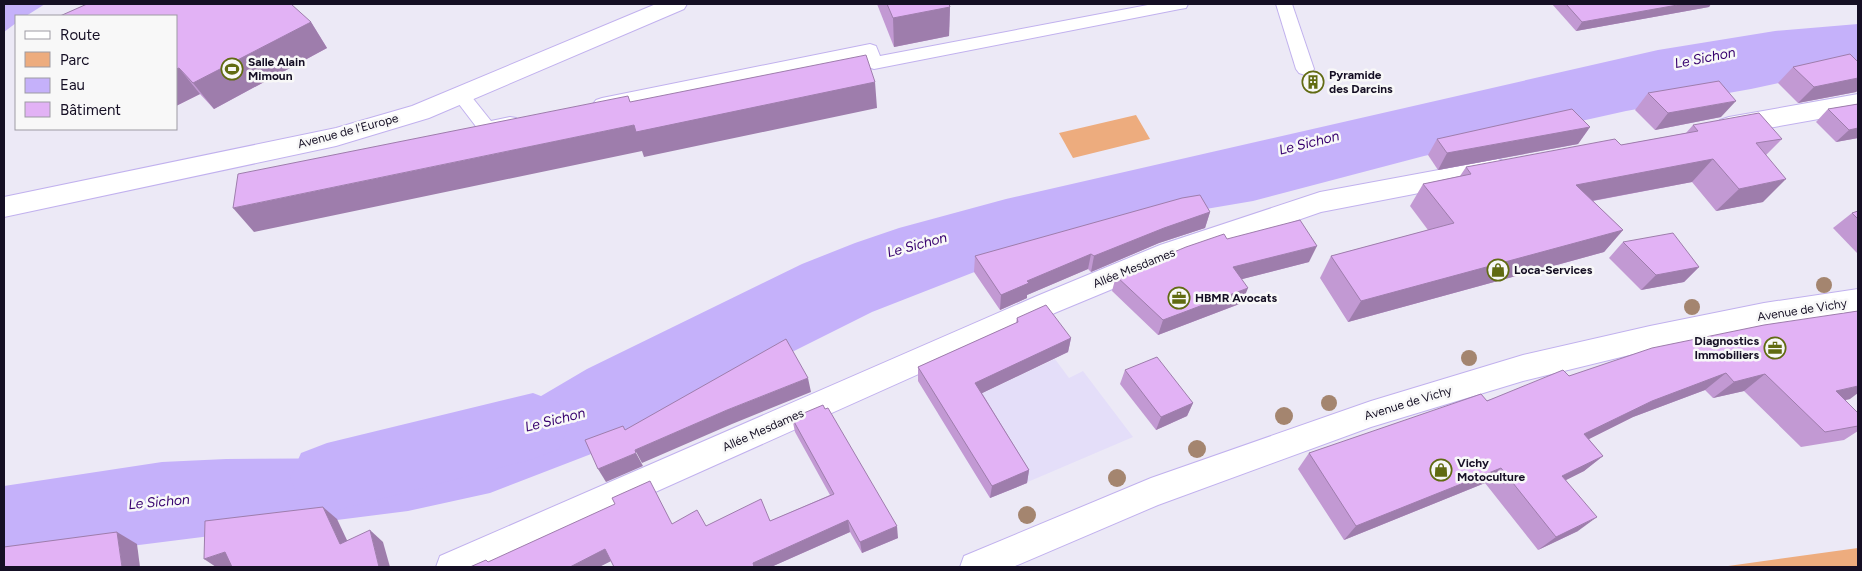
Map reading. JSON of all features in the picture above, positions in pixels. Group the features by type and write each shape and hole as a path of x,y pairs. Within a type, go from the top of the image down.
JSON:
{"street":[{"name":"Avenue de l'Europe","path":"4,207 336,136 420,112 676,4"},
{"path":"1702,132 1858,103"},
{"name":"Allée Mesdames","path":"452,567 1047,304 1170,253 1320,202 1525,164"},
{"name":"Avenue de Vichy","path":"976,567 1151,493 1371,414 1523,368 1755,317 1858,300"}],"lane":[{"path":"584,108 870,50 874,62 1180,4"},
{"path":"1284,4 1305,69"},
{"path":"461,95 488,128 526,120"}],"shaded area":[{"path":"1055,359 1069,378 1083,371 1133,437 990,498 938,414"}],"green space":[{"path":"1136,115 1150,139 1073,158 1059,133"},
{"path":"1858,548 1858,567 1721,567"}],"water":[{"path":"4,4 45,4 28,15 15,15 15,24 4,32"},
{"path":"1858,24 1858,67 1751,89 1626,111 1424,156 1253,201 1194,211 977,271 872,312 786,355 656,429 490,493 408,511 4,562 4,486 162,462 226,459 397,458 432,453 470,438 587,369 802,264 899,228 1006,199 1658,50 1775,31"}],"building":[{"path":"87,4 291,4 311,22 193,83 178,68 178,15 62,15"},
{"path":"887,4 949,4 950,7 893,18"},
{"path":"1566,4 1683,4 1582,22"},
{"path":"1850,54 1858,62 1858,78 1814,87 1793,67"},
{"path":"866,55 875,82 636,132 634,125 233,208 238,174 628,96 630,102"},
{"path":"1719,81 1736,101 1668,113 1648,93"},
{"path":"1858,104 1858,128 1849,130 1828,109"},
{"path":"1572,109 1590,127 1447,153 1437,139"},
{"path":"1759,113 1782,139 1756,143 1786,179 1739,189 1713,159 1576,185 1623,230 1361,301 1331,256 1454,223 1423,184 1471,174 1466,167 1615,139 1621,145 1698,131 1693,125"},
{"path":"1200,195 1210,212 1094,256 1091,254 1027,281 1029,283 1001,295 975,256 1182,198"},
{"path":"1858,211 1858,219 1852,213"},
{"path":"1300,220 1317,246 1233,267 1248,288 1163,320 1116,276 1186,247 1224,234 1227,239"},
{"path":"1673,233 1699,267 1656,275 1623,242"},
{"path":"1046,305 1071,338 975,383 1029,470 992,486 918,367 1018,322 1017,318"},
{"path":"1858,311 1858,386 1836,391 1858,413 1858,426 1825,432 1765,374 1734,382 1726,373 1652,401 1584,434 1603,456 1562,476 1597,517 1556,537 1501,468 1356,526 1309,453 1481,394 1487,401 1563,370 1569,376 1652,348 1764,325"},
{"path":"786,339 808,378 727,410 635,450 636,453 598,469 585,440 623,426 625,430"},
{"path":"1157,357 1193,403 1161,417 1125,370"},
{"path":"823,405 825,409 828,408 897,526 860,542 848,520 753,563 754,567 614,567 605,549 570,567 470,567 486,560 488,562 615,504 612,498 650,481 672,524 697,510 706,526 761,499 770,521 834,494 792,418"},
{"path":"323,507 340,544 370,530 379,567 232,567 225,552 204,559 205,521"},
{"path":"117,532 122,567 4,567 4,547"}],"waterway":[{"name":"Le Sichon","path":"327,478 533,426"}],"place":[{"name":"Salle Alain Mimoun","path":"232,69"},
{"name":"Pyramide des Darcins","path":"1313,82"},
{"name":"Loca-Services","path":"1498,270"},
{"name":"HBMR Avocats","path":"1179,298"},
{"name":"Diagnostics Immobiliers","path":"1775,348"},
{"name":"Vichy Motoculture","path":"1441,470"}]}
